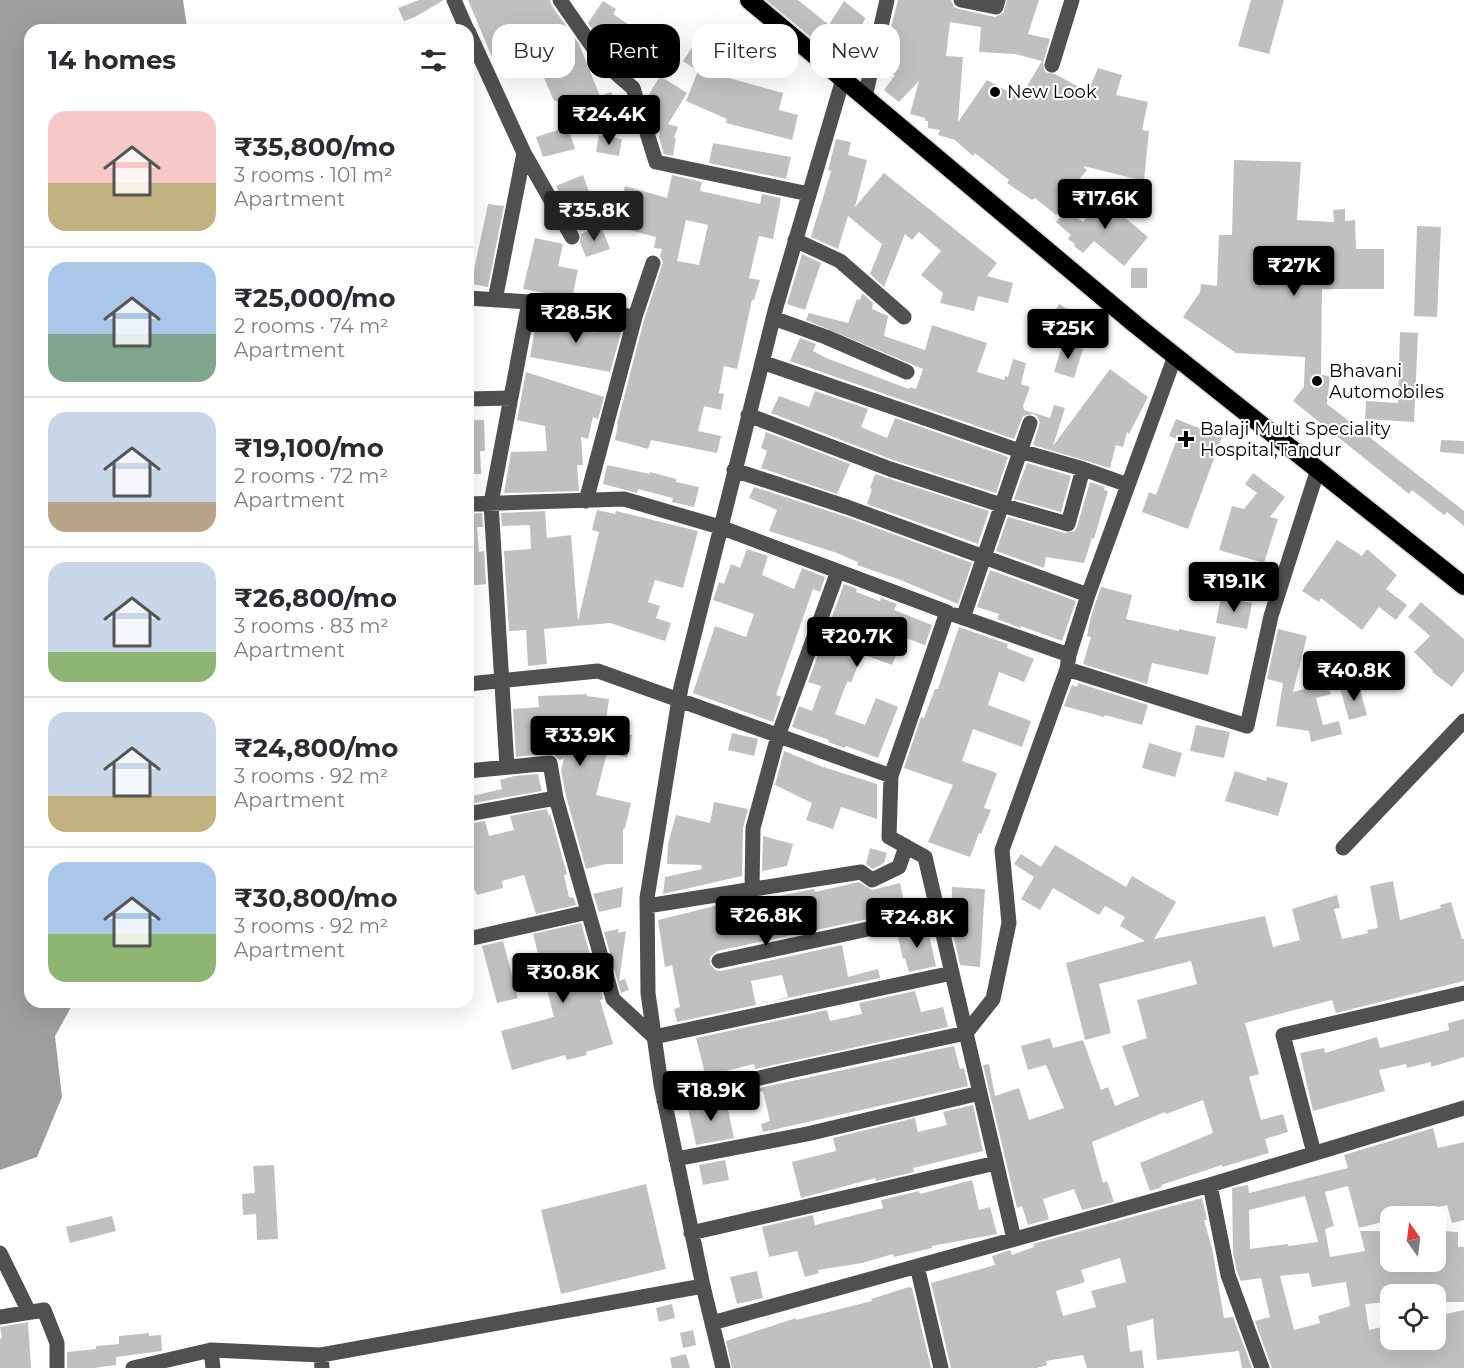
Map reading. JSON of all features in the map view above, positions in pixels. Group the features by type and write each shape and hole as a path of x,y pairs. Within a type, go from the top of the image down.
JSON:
{"highway":[{"path":"749,0 1175,356 1464,586"}],"street":[{"path":"454,0 465,24"},
{"path":"560,0 603,63 633,88 656,162 809,194"},
{"path":"865,97 887,0"},
{"path":"961,0 996,8 998,0"},
{"path":"1052,65 1072,0"},
{"path":"474,44 524,153 572,237"},
{"path":"723,1368 703,1286 664,1101 648,993 647,906 662,796 679,700 720,527 773,318 843,79"},
{"path":"495,300 524,153"},
{"path":"795,240 840,261 904,317"},
{"path":"586,501 635,317 653,263"},
{"path":"474,298 529,302 635,317"},
{"path":"507,767 491,503 529,302"},
{"path":"773,318 826,337 907,372"},
{"path":"664,1101 966,1033 993,999 1008,923 1002,850 1068,662 1088,595 1175,356"},
{"path":"762,362 1020,451 1128,484"},
{"path":"474,399 511,398"},
{"path":"748,415 890,469 1068,524 1083,469"},
{"path":"963,618 1030,423"},
{"path":"474,504 624,500 720,527 963,618 1068,662 1247,726 1271,616 1318,469"},
{"path":"734,470 1088,595"},
{"path":"752,889 753,828 778,736 838,571"},
{"path":"947,612 891,776 889,837 925,857 1014,1239"},
{"path":"474,684 598,671 891,776"},
{"path":"1343,848 1464,721"},
{"path":"474,770 550,763 556,798 613,999 654,1037"},
{"path":"474,813 556,798"},
{"path":"647,906 861,872 872,880 899,867 906,846"},
{"path":"474,938 588,912"},
{"path":"719,961 938,914"},
{"path":"654,1037 952,973"},
{"path":"1314,1153 1283,1035 1464,993"},
{"path":"676,1159 807,1134 980,1093"},
{"path":"712,1323 1210,1185 1464,1108"},
{"path":"692,1233 996,1163"},
{"path":"1210,1185 1228,1275 1262,1368"},
{"path":"0,1254 29,1312"},
{"path":"917,1266 941,1368"},
{"path":"134,1368 162,1365 211,1350 268,1360 322,1361 703,1286"},
{"path":"0,1317 44,1310 57,1343 57,1368"},
{"path":"211,1350 213,1368"}],"shaded area":[{"path":"0,0 183,0 187,24 24,24 24,1008 71,1008 55,1036 62,1097 37,1157 0,1170"}],"building":[{"path":"419,0 444,0 404,21 398,8"},
{"path":"468,0 550,0 565,24 492,24 492,57"},
{"path":"766,0 798,0 828,24 810,24 810,36 798,24"},
{"path":"898,0 951,0 954,7 959,9 995,17 1003,13 1007,0 1039,0 1028,34 1050,39 1043,63 1045,72 1055,74 1088,92 1098,68 1122,75 1116,95 1148,102 1142,130 1149,131 1144,181 1083,166 1087,170 1066,195 1070,198 1056,215 1035,198 1032,200 1007,183 1009,180 975,153 973,156 955,140 938,135 940,130 928,128 928,121 925,121 925,118 910,114 919,81 899,102 884,90 893,78 900,78 900,24 892,24","holes":["950,22 981,27 979,52 1015,54 1042,61 1020,98 987,80 958,122 963,57 946,56"]},
{"path":"1251,0 1284,0 1269,54 1238,46"},
{"path":"603,1 616,9 613,14 628,24 589,24"},
{"path":"844,1 865,18 863,24 830,24"},
{"path":"575,38 587,64 587,78 593,78 600,96 611,92 618,105 570,126 556,100 554,101 544,78 575,78"},
{"path":"692,48 692,67 683,61"},
{"path":"659,78 663,78 687,93 668,124 678,127 674,138 676,138 673,156 664,154 659,138 660,132 657,131 646,99"},
{"path":"695,78 729,78 783,93 779,110 798,115 792,140 726,123 727,119 686,101"},
{"path":"561,129 569,130 575,149 543,157 536,137"},
{"path":"599,135 622,139 619,156 596,152"},
{"path":"836,139 851,142 848,155 867,160 855,207 884,173 997,263 987,276 1013,283 1008,303 978,296 974,311 940,303 943,293 921,275 941,251 919,232 912,240 905,234 884,287 870,274 882,244 848,216 838,249 811,237 831,171 828,170"},
{"path":"713,143 791,157 786,179 709,163"},
{"path":"1234,160 1301,162 1297,220 1334,222 1333,210 1345,209 1345,221 1355,220 1356,249 1384,249 1384,289 1322,289 1321,375 1330,376 1327,404 1464,511 1464,526 1447,512 1444,515 1412,490 1409,494 1293,401 1304,387 1305,357 1236,353 1183,317 1200,292 1201,284 1217,286 1219,235 1232,235"},
{"path":"583,175 591,198 571,206 570,213 556,186"},
{"path":"672,175 702,182 700,191 760,204 762,194 781,198 773,239 759,236 749,278 760,280 754,300 752,300 737,369 724,366 719,393 724,394 721,410 704,406 698,431 721,436 717,453 651,440 648,449 615,440 617,424 644,320 663,262 660,256 662,249 654,248 656,237 599,222 606,200 620,204 625,186 667,198","holes":["686,220 708,225 699,265 677,261"]},
{"path":"1110,188 1120,197 1112,207 1148,237 1124,266 1094,241 1083,253 1068,239 1071,235 1056,222 1067,210 1083,222"},
{"path":"488,204 504,206 488,287 474,285 474,270"},
{"path":"601,226 610,249 586,257 580,242 581,234"},
{"path":"1417,226 1441,227 1437,317 1414,316"},
{"path":"535,238 563,244 558,266 578,270 572,298 523,289"},
{"path":"802,254 821,263 805,310 787,304"},
{"path":"1131,268 1147,268 1147,288 1131,288"},
{"path":"862,293 873,303 872,309 888,316 884,336 925,350 932,325 987,343 977,372 1004,380 1005,376 1008,377 1013,359 1026,363 1021,384 1030,387 1023,406 1024,410 1050,418 1054,405 1065,408 1053,446 1110,369 1148,397 1129,434 1127,432 1123,447 1116,445 1110,468 1033,445 1040,422 1033,414 1023,416 1014,439 790,361 800,338 816,344 813,351 826,358 909,389 910,387 916,389 923,369 806,320 809,313 848,323 857,299 860,300"},
{"path":"1059,304 1078,315 1065,338 1046,327"},
{"path":"538,313 549,315 548,323 596,333 598,322 623,326 610,372 530,357"},
{"path":"1400,332 1418,333 1414,422 1365,419 1366,401 1398,403"},
{"path":"1063,343 1083,349 1074,378 1054,372"},
{"path":"526,372 604,397 598,419 593,417 588,439 581,437 583,465 577,465 579,491 504,493 511,452 547,451 545,426 517,420"},
{"path":"815,391 868,409 861,427 887,438 895,418 1008,457 996,493 893,460 771,413 779,396 809,407"},
{"path":"1176,419 1222,437 1188,529 1142,512 1149,492 1156,495 1177,439 1169,436"},
{"path":"474,420 484,420 485,451 480,451 481,474 474,474"},
{"path":"766,432 850,464 837,494 761,468 767,451 761,448"},
{"path":"1441,440 1464,441 1464,454 1440,452"},
{"path":"1027,463 1071,476 1061,512 1014,499"},
{"path":"607,465 650,474 650,472 676,479 676,482 699,487 694,507 672,502 673,498 638,489 637,493 603,484"},
{"path":"1253,473 1285,497 1270,517 1278,519 1264,563 1219,550 1232,506 1244,509 1257,493 1245,484"},
{"path":"875,474 989,511 978,544 867,504"},
{"path":"1090,482 1105,487 1104,490 1108,491 1094,539 1092,538 1084,563 1046,557 1044,568 996,551 1008,517 1065,533 1074,531"},
{"path":"754,487 844,516 972,563 958,604 857,565 858,562 837,553 769,531 777,510 749,498"},
{"path":"597,510 615,514 616,511 698,531 683,588 655,580 648,602 660,606 656,618 671,623 665,641 610,623 544,629 547,664 528,666 526,630 509,631 504,551 531,549 530,525 502,526 501,513 545,511 547,538 571,535 578,621 599,532 592,530"},
{"path":"482,513 483,527 477,527 479,552 484,551 486,584 474,585 474,514"},
{"path":"1337,540 1362,556 1367,549 1397,575 1386,589 1407,605 1396,620 1379,607 1362,630 1321,598 1319,602 1302,591"},
{"path":"747,549 768,556 762,575 794,589 802,568 825,577 820,592 813,589 776,695 781,697 773,722 693,693 715,626 746,637 754,614 713,600 719,582 724,584 731,564 740,568"},
{"path":"990,570 1076,601 1062,641 997,619 999,614 977,607"},
{"path":"844,584 857,589 856,592 880,601 881,598 897,604 894,610 932,625 925,645 903,637 892,665 862,654 851,683 848,681 844,689 835,714 865,725 876,698 898,707 878,758 828,742 829,740 792,727 799,706 812,711 821,686 808,682"},
{"path":"1101,587 1132,595 1126,619 1216,637 1208,675 1152,663 1147,684 1083,664 1091,637 1087,636 1091,616"},
{"path":"1221,597 1252,603 1247,629 1216,623"},
{"path":"1421,602 1464,639 1464,671 1452,687 1432,672 1414,652 1430,636 1408,617"},
{"path":"959,627 1008,644 1007,648 1034,659 1024,682 999,672 988,705 1031,721 1022,747 973,729 962,761 997,773 984,808 991,810 970,857 928,842 953,785 904,768 921,717 924,718 935,689 938,689"},
{"path":"1278,629 1307,636 1293,692 1327,683 1331,694 1316,698 1323,725 1339,721 1342,734 1311,742 1309,731 1276,726 1283,683 1267,679"},
{"path":"1078,683 1148,705 1142,725 1064,706 1072,685 1077,687"},
{"path":"1358,683 1367,715 1349,720 1340,688"},
{"path":"587,694 587,696 609,699 605,729 632,735 627,757 607,753 596,795 631,803 623,829 623,864 606,864 586,869 566,796 561,770 564,759 559,760 550,753 516,757 513,709 539,707 538,696"},
{"path":"1196,725 1230,732 1224,758 1190,751"},
{"path":"732,733 758,739 754,756 728,750"},
{"path":"1149,743 1182,753 1175,777 1142,768"},
{"path":"784,751 823,767 877,784 877,819 841,807 833,829 806,820 812,803 775,785"},
{"path":"1235,771 1266,781 1267,777 1288,783 1278,816 1225,801"},
{"path":"538,774 542,791 474,803 474,796 502,789 500,780"},
{"path":"714,802 748,809 743,828 742,876 663,894 665,877 702,869 701,865 667,864 668,844 676,815 710,823"},
{"path":"547,809 549,817 550,813 567,874 564,875 569,897 574,898 576,905 536,914 524,875 502,881 503,888 477,895 474,890 474,823 485,821 489,836 514,830 510,816"},
{"path":"763,836 793,844 787,866 762,871"},
{"path":"1055,845 1126,887 1132,876 1176,902 1154,939 1265,916 1273,947 1300,940 1292,909 1337,895 1340,908 1334,909 1342,939 1368,933 1367,930 1378,928 1370,886 1393,881 1400,920 1441,908 1440,905 1451,902 1462,939 1464,939 1464,981 1336,1013 1332,1000 1245,1023 1259,1074 1249,1077 1261,1120 1283,1114 1288,1132 1265,1139 1269,1153 1222,1167 1222,1165 1161,1185 1162,1187 1150,1191 1140,1163 1213,1133 1203,1100 1166,1114 1165,1112 1092,1142 1103,1183 1107,1181 1114,1202 1082,1210 1074,1189 1043,1199 1049,1219 1028,1225 1022,1206 1017,1208 983,1065 989,1064 995,1096 1019,1088 1029,1120 1064,1108 1046,1065 1028,1070 1021,1046 1050,1038 1053,1048 1083,1040 1101,1090 1108,1087 1115,1106 1139,1096 1122,1046 1147,1038 1137,1000 1197,984 1191,961 1099,984 1111,1033 1085,1040 1066,963 1145,941 1120,926 1125,917 1105,906 1099,915 1053,888 1040,910 1021,899 1034,877 1014,864 1021,854 1041,867"},
{"path":"870,848 887,853 884,863 873,869 866,864"},
{"path":"859,882 872,890 900,883 906,911 717,951 710,957 710,964 715,970 721,971 842,945 848,977 878,969 880,978 760,1004 788,997 782,975 751,981 756,1005 677,1022 674,1009 680,1007 672,965 665,967 658,920 727,903 743,901 743,903 814,889 815,892"},
{"path":"623,887 621,907 599,912 593,894"},
{"path":"952,887 985,889 980,967 960,965 954,938 955,929 952,929 951,924"},
{"path":"581,923 603,999 600,1000 613,1044 586,1052 587,1055 567,1060 565,1055 512,1070 501,1031 554,1017 533,934"},
{"path":"927,926 936,966 909,972 905,958 903,959 897,933"},
{"path":"619,929 618,933 626,931 619,981 625,979 629,990 621,993 604,932"},
{"path":"503,941 518,998 497,1003 482,946"},
{"path":"915,991 921,1012 943,1007 948,1027 755,1069 754,1064 721,1072 722,1077 707,1081 696,1038 827,1010 830,1021 862,1014 859,1003"},
{"path":"1464,1019 1464,1057 1431,1067 1431,1062 1407,1068 1406,1064 1379,1070 1385,1091 1313,1111 1300,1053 1324,1048 1325,1053 1377,1037 1380,1048 1449,1030 1448,1023"},
{"path":"954,1046 960,1069 964,1068 968,1086 763,1132 761,1124 770,1121 763,1091 760,1092 760,1088"},
{"path":"725,1096 734,1138 696,1145 688,1108 708,1104 707,1101"},
{"path":"973,1105 983,1151 913,1168 914,1172 876,1181 875,1178 801,1198 792,1162 836,1151 833,1138 915,1118 918,1132 947,1125 943,1112"},
{"path":"1433,1128 1438,1148 1464,1142 1464,1220 1452,1223 1447,1205 1380,1206 1380,1223 1359,1228 1348,1186 1325,1192 1334,1226 1325,1229 1330,1257 1365,1251 1360,1231 1380,1231 1380,1272 1446,1272 1446,1231 1458,1232 1458,1247 1464,1247 1464,1302 1446,1302 1446,1284 1380,1284 1380,1303 1365,1304 1369,1330 1380,1327 1380,1350 1446,1350 1446,1314 1464,1310 1464,1368 1272,1368 1255,1321 1270,1317 1261,1278 1241,1281 1237,1272 1233,1252 1232,1188 1248,1185 1249,1193 1348,1168 1344,1155","holes":["1305,1196 1318,1242 1250,1249 1249,1210","1309,1273 1312,1287 1346,1282 1350,1306 1318,1316 1320,1323 1294,1330 1280,1276"]},
{"path":"725,1160 729,1180 703,1185 699,1165"},
{"path":"274,1165 278,1239 257,1240 256,1214 243,1215 242,1194 255,1193 253,1166"},
{"path":"972,1180 979,1210 990,1207 997,1234 932,1246 932,1248 894,1257 893,1254 862,1263 818,1270 819,1273 805,1277 797,1251 769,1257 762,1227 813,1215 815,1225 883,1208 881,1200 919,1191 920,1194"},
{"path":"646,1184 666,1269 561,1294 541,1210"},
{"path":"1202,1198 1207,1220 1204,1220 1212,1248 1224,1318 1233,1317 1252,1368 1242,1368 1239,1351 1157,1360 1153,1319 1127,1326 1130,1352 1142,1350 1144,1368 1087,1368 1083,1355 1046,1361 1047,1365 1037,1368 951,1368 931,1283 995,1265 992,1256 1010,1250 1012,1255 1034,1247 1033,1244","holes":["1120,1258 1126,1282 1091,1291 1096,1307 1063,1316 1056,1291 1085,1282 1081,1270"]},
{"path":"112,1216 116,1231 70,1243 66,1227"},
{"path":"757,1271 763,1298 737,1304 730,1277"},
{"path":"912,1288 931,1368 732,1368 726,1341 796,1318 796,1320 872,1301 871,1299"},
{"path":"672,1304 675,1318 659,1322 656,1308"},
{"path":"28,1322 31,1368 0,1368 0,1339 2,1337 0,1327"},
{"path":"693,1330 696,1345 683,1348 680,1333"},
{"path":"149,1333 149,1336 161,1335 162,1351 116,1357 116,1365 67,1368 67,1352 119,1344 119,1336"},
{"path":"686,1354 690,1368 672,1368 670,1358"}],"place":[{"name":"New Look","path":"995,92"},
{"name":"Bhavani Automobiles","path":"1317,381"},
{"name":"Balaji Multi Speciality Hospital,Tandur","path":"1186,439"}]}
